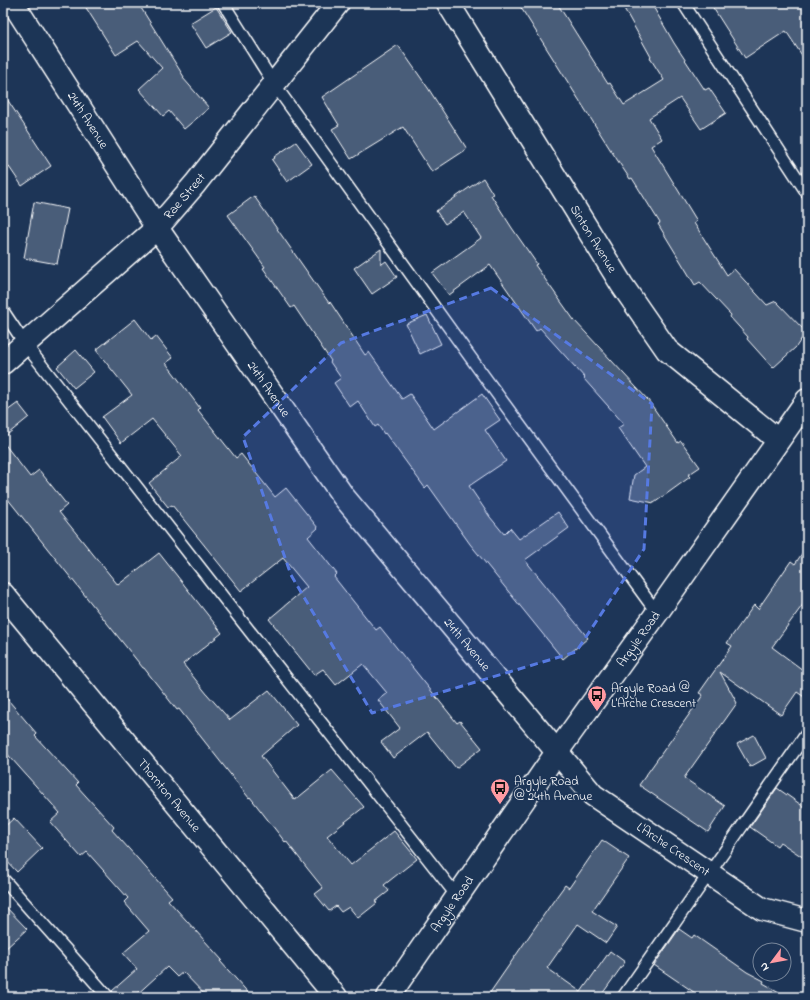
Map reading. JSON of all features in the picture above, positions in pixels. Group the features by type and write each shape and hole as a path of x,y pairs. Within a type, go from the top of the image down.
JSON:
{"street":[{"name":"24th Avenue","path":"12,3 157,228 343,496 557,752"},
{"name":"Rae Street","path":"3,363 157,228 195,184 338,3"},
{"name":"Sinton Avenue","path":"448,3 622,285 667,350 778,440"},
{"name":"Argyle Road","path":"388,997 557,752 807,400"},
{"name":"Thornton Avenue","path":"3,594 336,997"},
{"name":"L'Arche Crescent","path":"557,752 594,795 762,909 807,921"}],"lane":[{"path":"223,3 274,84 481,372 657,613"},
{"path":"683,3 807,193"},
{"path":"3,311 25,344 457,896"},
{"path":"623,997 806,737"},
{"path":"3,879 108,997"}],"highlighted area":[{"path":"491,288 652,404 644,549 576,652 372,713 291,575 243,437 341,343"}],"building":[{"path":"83,3 138,3 184,77 183,78 209,108 184,129 169,111 163,116 139,89 162,68 138,41 116,55"},
{"path":"518,3 557,3 608,84 610,83 624,105 664,80 650,58 651,57 621,3 651,3 674,43 705,90 709,88 726,113 701,129 680,98 649,118 662,139 651,146 697,221 694,223 727,275 734,269 767,305 776,301 806,332 796,347 773,368 747,339 748,337 730,317 731,315 700,282 695,285 658,224 660,223 632,178 630,179 610,149"},
{"path":"710,3 807,3 807,63 786,31 745,58"},
{"path":"216,7 232,32 206,48 190,23"},
{"path":"398,45 428,88 467,149 432,172 403,127 351,159 332,129 339,125 322,97"},
{"path":"3,93 51,166 22,186 3,158"},
{"path":"296,142 312,164 287,182 272,160"},
{"path":"483,178 493,194 491,195 537,264 535,265 574,320 648,400 678,443 681,441 700,467 688,475 690,477 654,503 630,498 634,475 645,467 618,428 624,424 540,328 536,331 490,265 449,295 432,273 481,238 464,212 445,224 436,211"},
{"path":"254,196 329,303 330,302 365,355 369,352 402,399 410,394 434,429 482,394 500,420 485,430 506,461 469,486 490,517 504,534 510,528 519,539 558,512 569,528 525,560 588,638 563,659 470,544 428,485 425,488 385,433 384,434 378,425 375,427 358,401 350,407 334,383 341,378 330,362 331,361 294,306 291,308 263,268 265,267 228,215"},
{"path":"34,202 68,209 57,264 24,258"},
{"path":"381,249 382,264 386,261 397,277 372,294 354,268"},
{"path":"427,315 441,344 420,354 406,324"},
{"path":"135,319 151,340 156,336 173,358 166,363 200,408 198,410 236,458 241,454 275,497 286,488 318,528 308,537 337,574 334,577 376,630 380,627 457,723 460,721 482,748 456,768 427,732 393,758 381,742 400,728 378,700 387,693 363,664 336,685 323,669 314,675 269,619 307,587 283,558 241,591 172,505 168,507 149,483 182,456 152,419 121,443 102,417 132,395 96,350"},
{"path":"76,350 94,372 74,388 57,367"},
{"path":"18,403 29,417 3,438 3,414"},
{"path":"3,442 30,477 39,470 67,505 59,512 118,585 159,553 222,633 183,664 207,694 230,720 269,690 297,725 261,756 295,800 332,770 364,807 327,836 351,865 394,831 417,859 384,885 389,891 358,918 349,907 341,912 336,906 329,911 315,894 323,888 250,797 249,798 179,709 177,710 3,493"},
{"path":"807,546 807,599 772,647 807,673 807,699 797,692 781,715 720,672 737,703 684,778 725,806 708,832 639,785 703,695 699,693 732,646 727,643 754,605 758,609 791,561 795,564"},
{"path":"3,694 37,734 35,736 78,783 76,785 114,827 112,830 172,897 168,900 222,960 220,961 252,997 207,997 183,972 177,977 167,967 134,997 115,997 112,991 137,969 123,953 149,931 124,902 128,898 87,852 81,857 50,822 60,813 3,749"},
{"path":"754,735 766,758 750,767 737,744"},
{"path":"777,788 807,809 807,860 780,842 777,846 750,827"},
{"path":"14,818 42,848 17,872 3,857 3,828"},
{"path":"602,840 629,858 592,911 617,927 606,943 578,924 547,968 581,992 610,951 625,962 600,997 487,997 565,885 569,888"},
{"path":"3,904 27,929 3,951"},
{"path":"679,929 692,938 694,935 752,975 752,982 764,982 788,997 701,997 654,965"}],"place":[{"name":"Argyle Road @ L'Arche Crescent","path":"597,712"},
{"name":"Argyle Road @ 24th Avenue","path":"500,805"}]}
